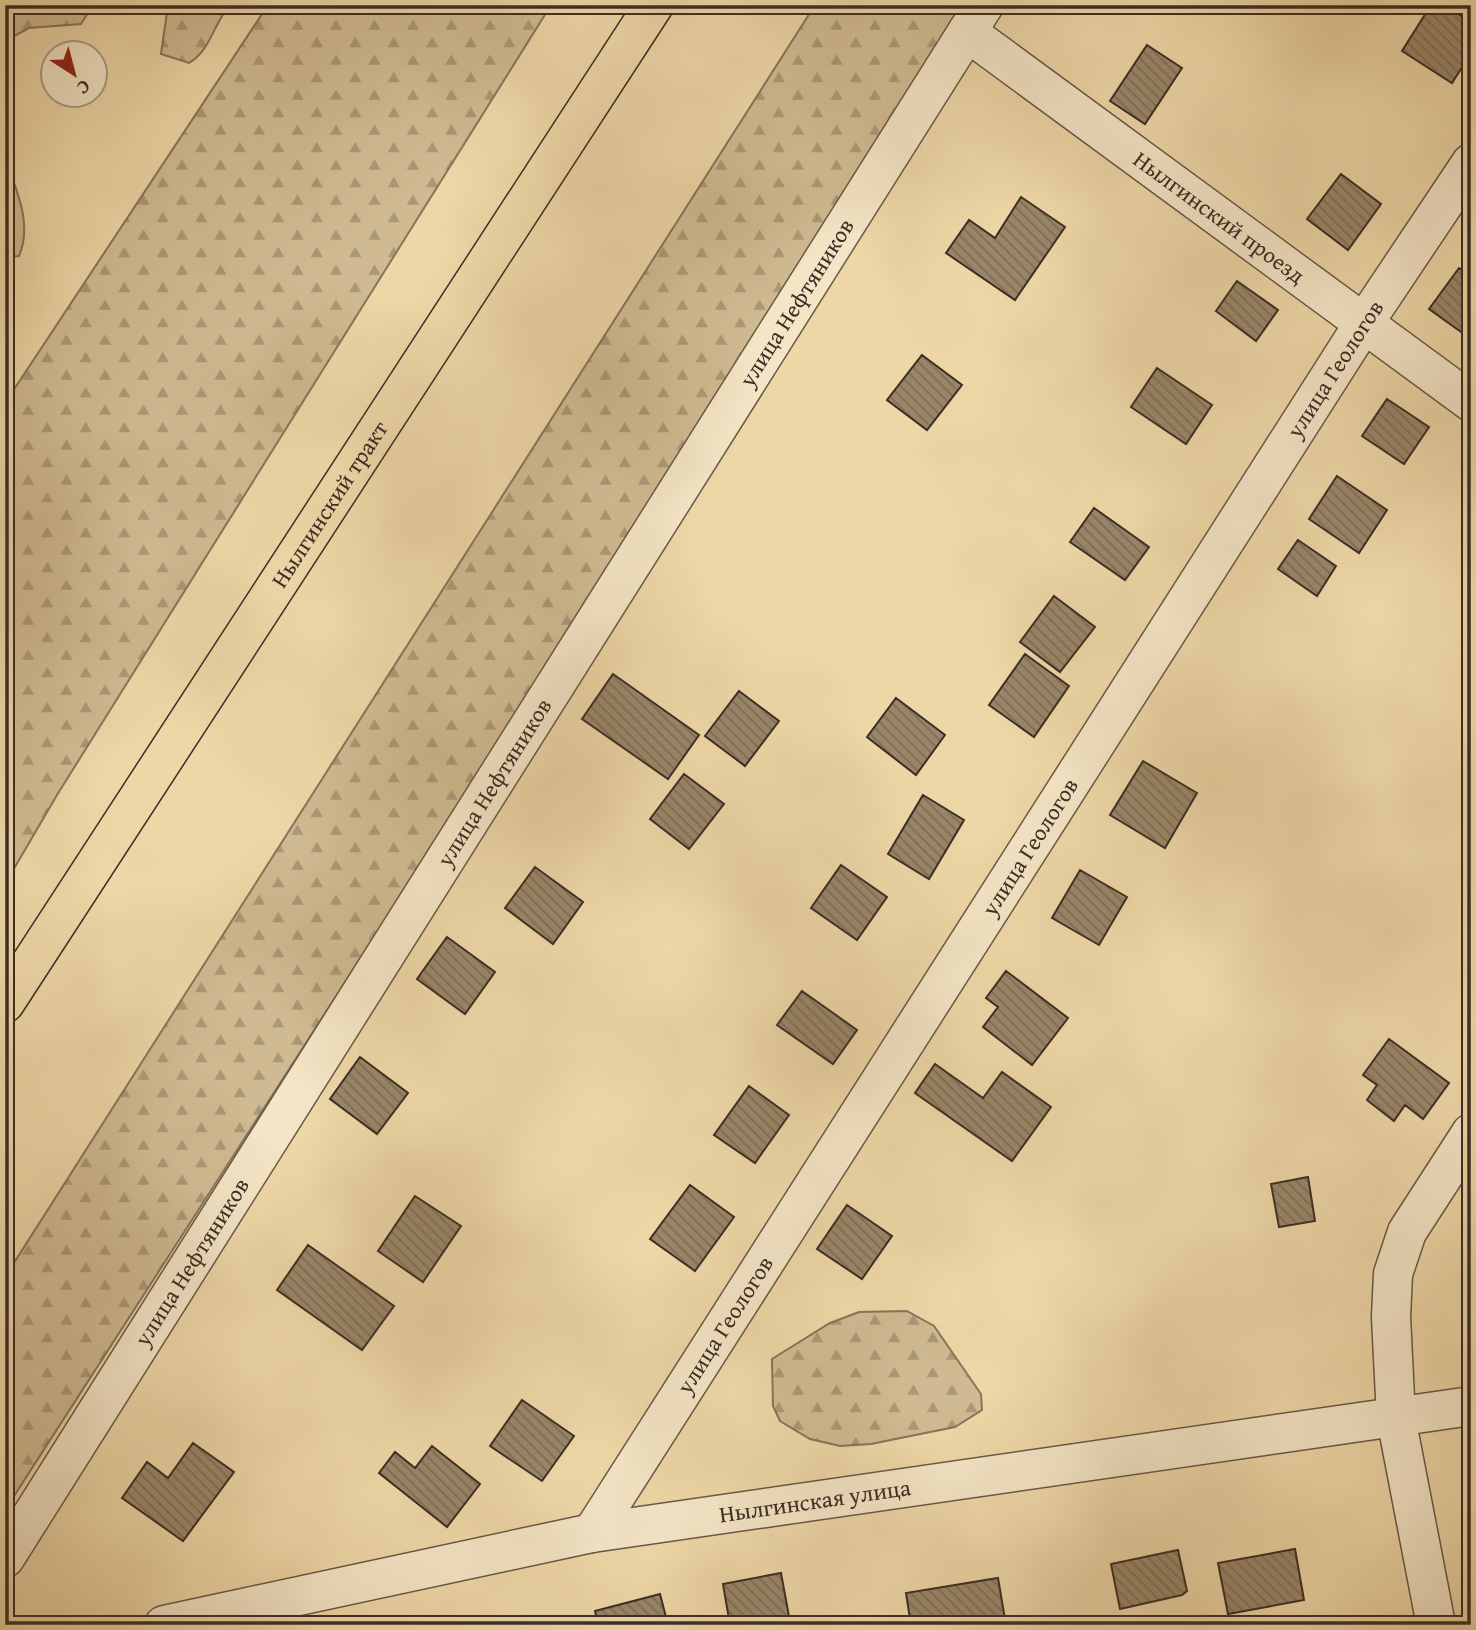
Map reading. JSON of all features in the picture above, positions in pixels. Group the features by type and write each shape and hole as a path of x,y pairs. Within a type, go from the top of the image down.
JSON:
{"main road":[{"name":"Нылгинский тракт","path":"5,1003 654,5"}],"street":[{"name":"Нылгинский проезд","path":"975,19 1364,323 1471,402"},
{"name":"улица Нефтяников","path":"5,1558 975,19"},
{"name":"улица Геологов","path":"592,1533 1364,323 1471,163"},
{"path":"1436,1625 1396,1418 1391,1317 1393,1274 1407,1232 1471,1133"},
{"name":"Нылгинская улица","path":"164,1625 592,1533 1471,1406"}],"green space":[{"path":"5,5 93,5 81,24 29,28 5,41"},
{"path":"168,5 230,5 207,44 189,63 161,54"},
{"path":"268,5 551,5 57,795 5,884 5,403"},
{"path":"815,5 975,5 5,1510 5,1277"},
{"path":"5,158 18,194 24,232 19,256 5,257"},
{"path":"907,1311 934,1326 981,1394 982,1410 955,1427 871,1444 840,1446 810,1439 780,1421 773,1406 772,1359 830,1323 859,1312"}],"building":[{"path":"1431,5 1443,5 1471,22 1471,53 1452,83 1402,51"},
{"path":"1147,45 1182,68 1145,124 1110,101"},
{"path":"1341,174 1381,204 1348,250 1307,219"},
{"path":"1021,197 1065,227 1015,300 946,253 969,220 995,238"},
{"path":"1459,268 1471,276 1471,339 1429,309"},
{"path":"1237,281 1278,310 1256,341 1216,311"},
{"path":"922,355 962,385 927,430 887,400"},
{"path":"1157,368 1212,405 1186,444 1131,407"},
{"path":"1387,399 1429,427 1404,464 1362,436"},
{"path":"1337,476 1387,510 1359,553 1309,519"},
{"path":"1094,508 1149,547 1125,580 1070,542"},
{"path":"1298,540 1336,566 1317,596 1278,569"},
{"path":"1054,596 1095,627 1060,672 1020,642"},
{"path":"1025,654 1069,686 1034,737 989,705"},
{"path":"613,674 699,735 668,779 582,719"},
{"path":"739,691 779,721 745,766 705,736"},
{"path":"896,698 945,735 916,775 867,737"},
{"path":"1143,761 1197,793 1165,848 1110,815"},
{"path":"684,774 724,804 689,849 650,819"},
{"path":"923,795 964,820 929,879 888,854"},
{"path":"841,865 887,897 857,940 811,908"},
{"path":"535,867 583,902 553,944 505,908"},
{"path":"1080,870 1127,897 1099,945 1052,918"},
{"path":"447,937 495,972 465,1014 417,979"},
{"path":"1006,971 1068,1018 1032,1065 983,1027 998,1007 986,998"},
{"path":"802,991 857,1030 833,1064 777,1025"},
{"path":"1389,1039 1449,1083 1423,1119 1405,1105 1394,1121 1367,1100 1377,1085 1363,1075"},
{"path":"360,1057 408,1093 377,1134 330,1099"},
{"path":"935,1064 983,1098 1002,1072 1051,1107 1012,1161 915,1093"},
{"path":"749,1086 789,1115 755,1163 714,1135"},
{"path":"1308,1177 1315,1221 1279,1227 1271,1184"},
{"path":"690,1185 734,1217 695,1271 650,1239"},
{"path":"415,1196 461,1226 423,1282 378,1251"},
{"path":"847,1205 892,1236 862,1279 817,1249"},
{"path":"308,1245 394,1306 362,1350 277,1290"},
{"path":"522,1400 574,1436 542,1481 490,1446"},
{"path":"193,1443 234,1472 183,1541 122,1498 147,1462 168,1478"},
{"path":"432,1446 480,1484 447,1527 379,1473 395,1452 415,1468"},
{"path":"1295,1549 1304,1600 1228,1614 1218,1563"},
{"path":"1178,1550 1187,1591 1182,1595 1120,1609 1111,1564"},
{"path":"781,1573 790,1622 775,1625 730,1625 723,1584"},
{"path":"998,1578 1006,1625 911,1625 906,1593"},
{"path":"660,1594 668,1625 598,1625 595,1611"}]}
